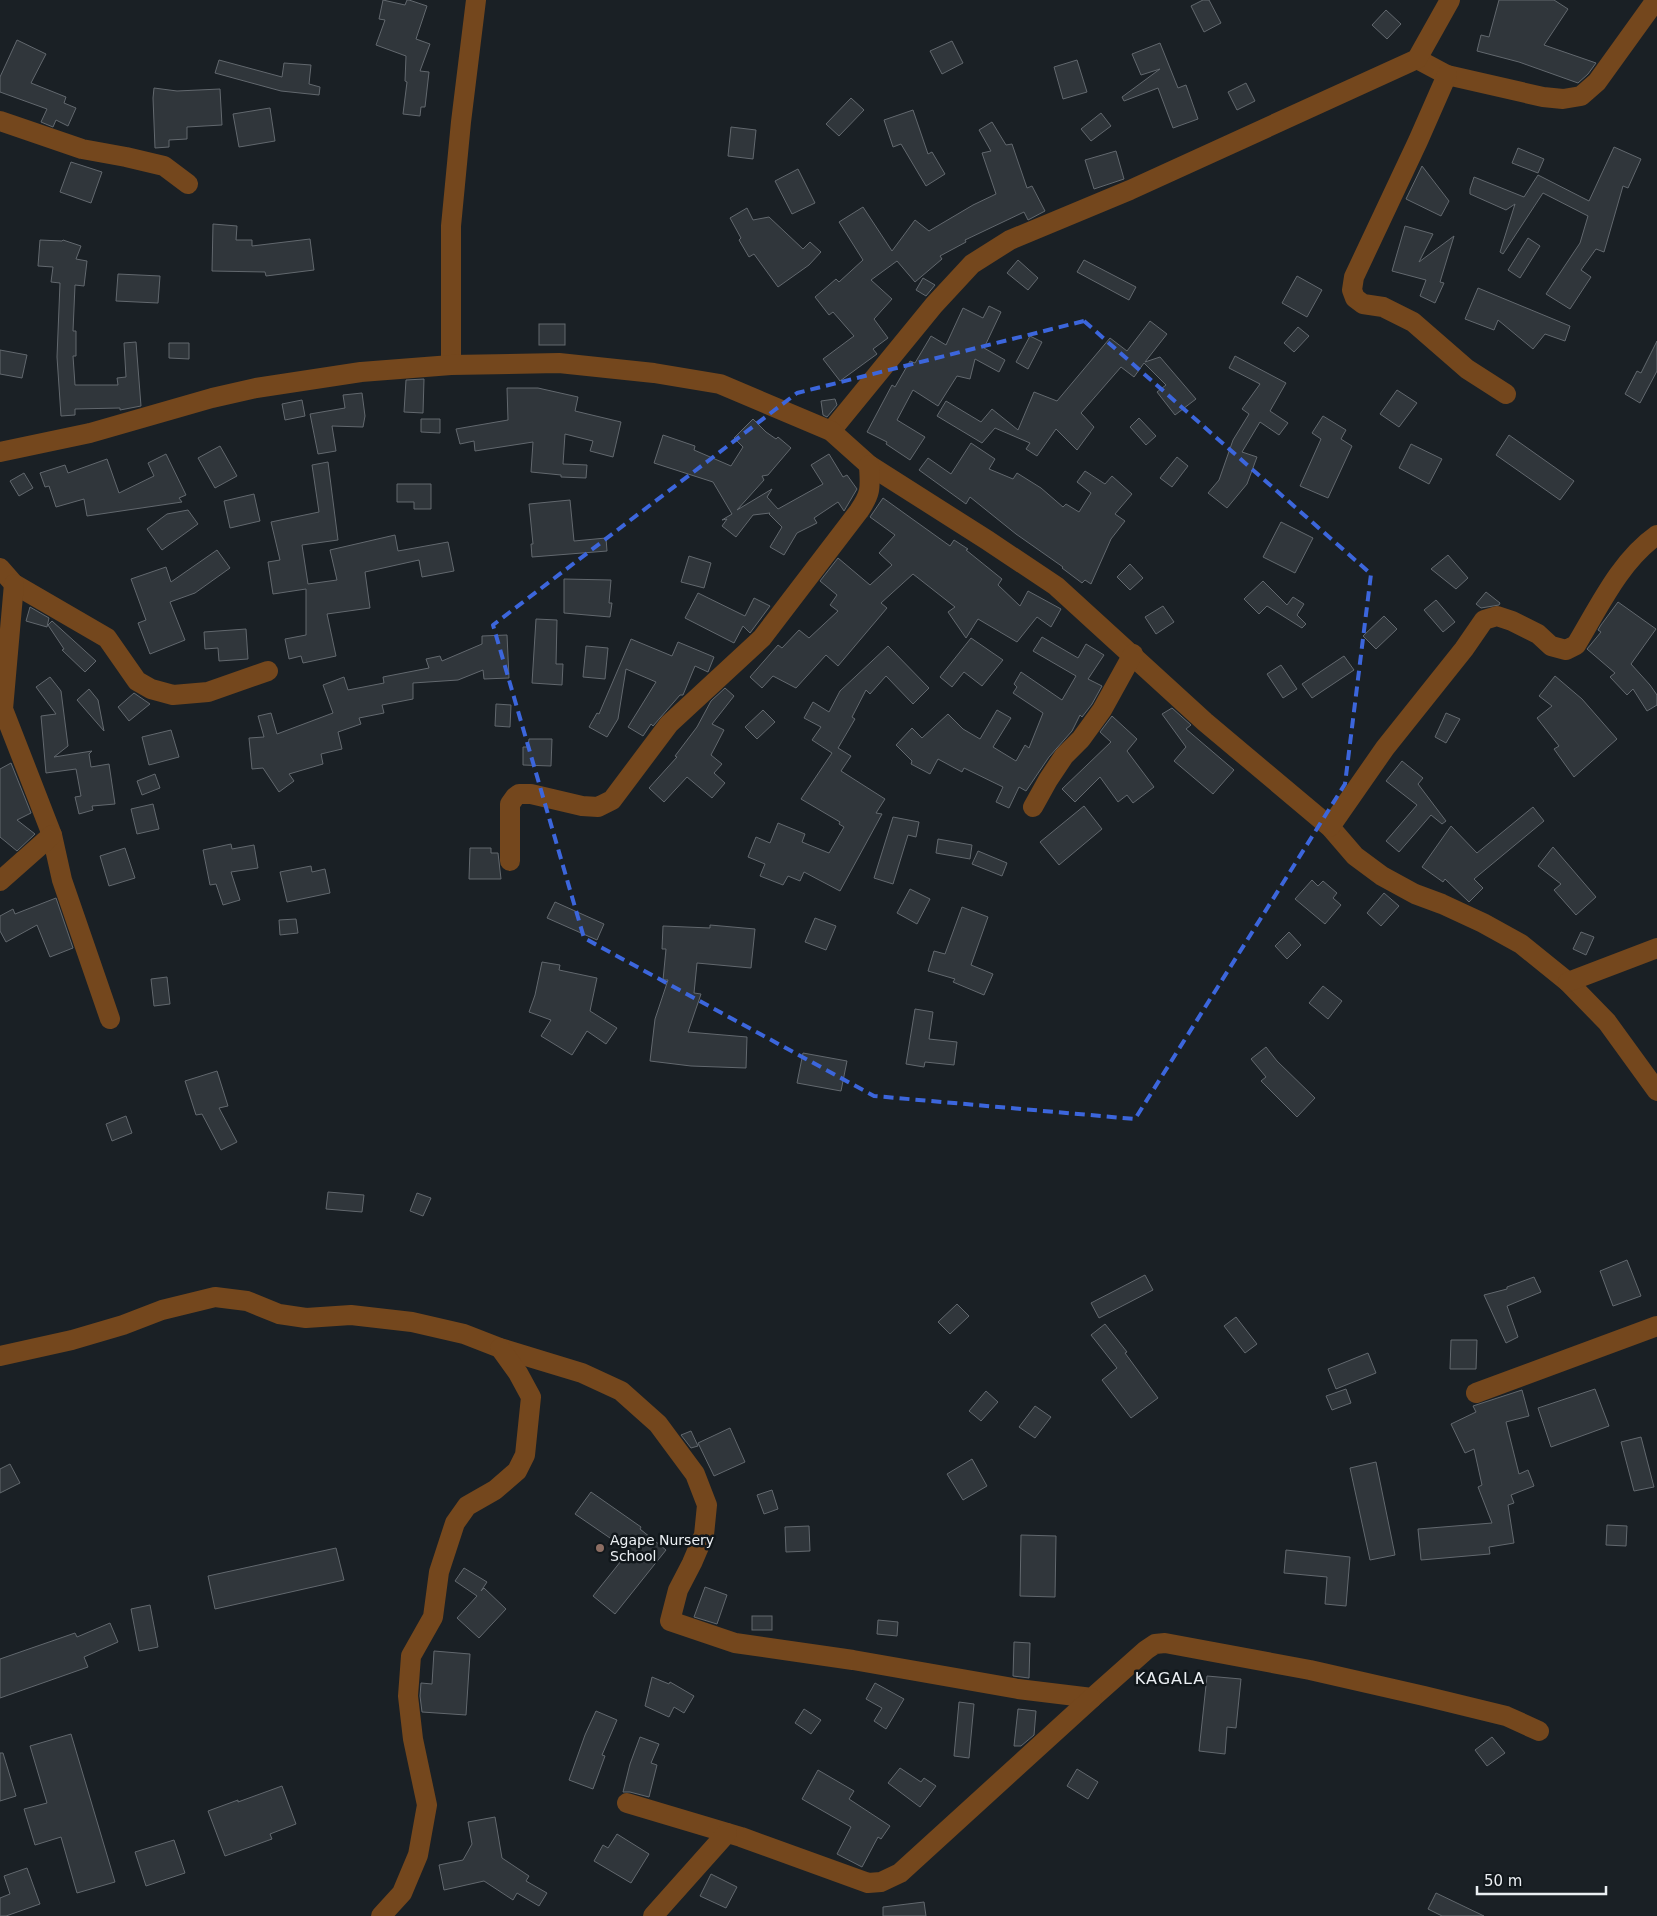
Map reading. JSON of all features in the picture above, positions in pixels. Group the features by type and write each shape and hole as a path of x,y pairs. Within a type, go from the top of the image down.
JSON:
{"street":[{"path":"451,365 451,226 476,0"},
{"path":"831,432 934,305 972,264 1010,240 1130,190 1417,59 1450,0"},
{"path":"1417,59 1447,75 1543,97 1563,99 1580,96 1597,82 1656,0"},
{"path":"1447,75 1354,277 1352,290 1355,298 1363,304 1383,307 1413,322 1466,369 1506,394"},
{"path":"0,121 82,149 164,166 188,184"},
{"path":"0,452 90,433 212,398 256,388 360,372 451,365 559,363 654,373 720,384 831,432 869,465 1056,586 1133,654 1205,722 1330,827 1354,856 1382,876 1415,894 1483,923 1521,944 1568,982 1607,1022 1657,1090"},
{"path":"510,861 510,804 515,797 519,794 531,794 582,806 598,807 612,800 668,724 762,638 860,511 869,497 869,465"},
{"path":"1330,827 1385,748 1464,649 1484,620 1497,616 1512,620 1538,634 1551,646 1566,650 1576,645 1625,568 1644,544 1657,535"},
{"path":"0,568 14,584 106,638 137,681 150,689 173,696 208,692 268,671"},
{"path":"14,584 3,696 4,709 52,835 62,880 110,1019"},
{"path":"1033,807 1059,764 1081,739 1102,710 1133,654"},
{"path":"0,882 52,835"},
{"path":"1568,982 1657,948"},
{"path":"0,1356 72,1340 162,1310 216,1297 247,1301 279,1314 306,1318 351,1315 412,1322 464,1334 500,1348 582,1374 621,1391 658,1424 695,1474 707,1505 704,1535 678,1590 670,1621 735,1642 853,1660 1018,1689 1092,1698"},
{"path":"1476,1393 1657,1326"},
{"path":"381,1916 402,1893 418,1855 428,1805 413,1739 408,1696 411,1656 433,1617 439,1572 456,1523 467,1506 495,1490 517,1471 525,1455 531,1397 518,1373 500,1348"},
{"path":"628,1804 727,1833 868,1883 881,1882 900,1873 1146,1650 1155,1644 1165,1643 1310,1670 1405,1692 1506,1716 1539,1731"},
{"path":"653,1916 727,1833"}],"highlighted area":[{"path":"1084,321 1371,574 1345,784 1135,1119 874,1096 584,938 493,625 797,393"}],"building":[{"path":"383,0 405,5 407,0 409,0 427,6 416,39 430,44 420,71 429,72 425,107 421,107 420,116 403,114 407,82 405,81 406,56 376,45 385,20 379,19"},
{"path":"1203,0 1209,0 1221,23 1204,32 1191,6"},
{"path":"1499,0 1554,0 1568,9 1544,45 1596,63 1588,74 1578,83 1519,62 1477,51 1481,35 1489,37"},
{"path":"1386,10 1401,24 1387,39 1372,25"},
{"path":"17,40 46,54 31,83 66,97 64,103 76,108 68,126 56,120 53,127 41,122 47,109 0,92 0,77"},
{"path":"952,41 963,63 942,74 930,51"},
{"path":"1160,43 1178,88 1186,85 1198,119 1173,128 1158,88 1124,101 1122,97 1160,69 1141,75 1132,54"},
{"path":"219,60 282,77 284,63 311,65 309,84 320,87 319,95 281,91 215,73"},
{"path":"1077,60 1087,92 1063,99 1054,67"},
{"path":"1246,83 1255,101 1237,110 1228,92"},
{"path":"154,88 177,91 220,89 222,125 187,127 187,139 169,140 169,147 155,148"},
{"path":"851,98 864,110 839,136 826,124"},
{"path":"270,108 275,141 239,147 233,114"},
{"path":"913,110 928,154 932,152 945,174 926,186 901,144 893,147 884,120"},
{"path":"1101,113 1111,126 1091,141 1081,129"},
{"path":"992,122 1006,145 1012,144 1027,188 1032,186 1045,211 1028,220 1024,212 965,240 966,242 940,256 942,259 915,282 897,261 871,280 892,299 874,319 888,338 873,349 877,354 840,381 823,359 854,336 833,312 829,315 815,297 836,279 839,282 863,260 839,222 863,207 892,251 915,220 929,231 996,194 982,153 991,151 979,130"},
{"path":"731,127 756,130 753,159 728,156"},
{"path":"1614,147 1641,159 1628,188 1623,186 1604,252 1596,249 1581,270 1591,277 1570,309 1546,294 1580,243 1588,216 1543,193 1503,254 1500,252 1515,204 1506,210 1470,194 1470,189 1474,177 1524,197 1538,175 1589,201"},
{"path":"1518,148 1544,159 1538,173 1512,163"},
{"path":"1116,151 1124,179 1094,189 1085,160"},
{"path":"71,162 102,172 91,203 60,192"},
{"path":"1422,166 1449,201 1441,216 1406,199"},
{"path":"798,169 815,203 792,214 775,181"},
{"path":"747,208 753,220 769,217 803,249 810,242 821,252 809,265 778,287 754,254 749,257 739,240 741,238 730,218"},
{"path":"213,224 237,226 236,240 252,240 252,246 310,239 314,270 266,276 265,272 212,271"},
{"path":"1405,226 1433,234 1419,262 1454,236 1440,282 1444,283 1435,303 1420,296 1426,280 1392,271"},
{"path":"1528,238 1540,246 1520,278 1508,270"},
{"path":"40,240 63,240 81,246 76,259 87,261 84,286 75,285 73,331 76,331 76,356 73,356 75,385 118,385 117,378 126,377 124,343 136,342 141,406 120,410 120,408 75,409 75,415 61,416 57,357 60,283 51,282 53,267 38,266"},
{"path":"1018,260 1038,278 1028,290 1007,273"},
{"path":"1084,260 1136,287 1129,300 1077,272"},
{"path":"118,274 160,276 158,303 116,301"},
{"path":"1297,276 1322,290 1307,317 1282,303"},
{"path":"923,278 935,285 926,296 916,290"},
{"path":"1478,288 1570,326 1565,341 1545,334 1533,349 1498,320 1494,330 1465,319"},
{"path":"989,306 1001,312 984,348 1005,360 999,372 975,359 970,379 957,376 938,406 913,390 897,420 925,437 910,460 886,444 887,442 867,432 892,385 895,387 910,361 915,363 931,336 946,345 963,308 983,318"},
{"path":"1150,321 1167,334 1145,362 1160,357 1196,399 1175,415 1157,392 1166,385 1144,363 1134,377 1121,367 1081,413 1094,427 1077,450 1056,429 1037,456 1026,449 1030,443 995,428 982,443 937,416 946,401 981,422 992,409 1018,430 1034,392 1057,401 1110,338 1127,351"},
{"path":"539,324 565,324 565,345 539,345"},
{"path":"1298,327 1309,336 1294,352 1284,343"},
{"path":"1030,336 1042,342 1028,369 1016,362"},
{"path":"1657,341 1657,371 1640,403 1625,394 1637,371 1641,373"},
{"path":"169,343 189,343 189,359 169,358"},
{"path":"0,350 27,355 22,378 0,374"},
{"path":"1235,356 1286,383 1270,411 1288,423 1279,435 1260,422 1242,452 1257,457 1247,484 1227,508 1208,493 1219,480 1233,440 1249,414 1242,409 1260,384 1229,368"},
{"path":"424,379 423,413 404,412 406,380"},
{"path":"507,388 538,388 578,397 575,411 621,422 613,457 590,451 593,441 565,434 563,464 587,465 586,478 561,477 561,475 531,472 533,442 475,451 474,441 460,444 456,429 508,420"},
{"path":"1397,390 1417,403 1399,427 1380,414"},
{"path":"362,393 365,416 363,427 332,426 336,451 318,454 310,414 345,408 343,395"},
{"path":"835,399 837,405 827,417 823,415 821,401"},
{"path":"302,400 305,416 285,420 282,404"},
{"path":"1323,416 1346,430 1341,439 1352,446 1328,498 1300,486 1321,439 1312,433"},
{"path":"1139,418 1156,436 1146,445 1130,427"},
{"path":"421,419 440,419 440,433 421,432"},
{"path":"753,419 766,432 776,439 778,437 791,448 768,475 762,476 764,480 737,510 772,489 767,497 778,509 823,484 811,465 829,454 843,477 847,475 857,489 844,511 838,502 814,518 817,523 797,533 784,555 770,547 782,527 770,513 753,515 736,537 722,526 727,519 722,520 732,514 713,482 654,463 663,435 695,446 694,450 731,466 743,447 734,438"},
{"path":"1509,435 1574,481 1560,500 1496,455"},
{"path":"971,443 995,459 989,469 1013,479 1017,473 1041,488 1063,507 1066,504 1079,512 1091,493 1077,482 1085,471 1105,484 1112,476 1132,494 1115,514 1125,521 1111,539 1091,584 1085,580 1082,583 970,497 966,504 919,470 928,458 951,474"},
{"path":"1411,444 1442,459 1429,484 1399,468"},
{"path":"220,446 237,476 215,488 198,458"},
{"path":"166,454 186,495 179,498 182,502 87,516 84,499 56,507 49,486 45,487 40,473 65,465 68,473 107,459 119,493 154,476 148,463"},
{"path":"1177,457 1188,466 1172,487 1160,478"},
{"path":"328,462 338,540 302,545 308,584 337,580 330,550 395,535 398,551 448,542 454,571 422,577 419,560 365,572 370,608 327,614 336,656 303,663 301,656 289,659 285,639 306,635 306,589 273,594 268,562 280,560 271,522 319,512 312,465"},
{"path":"24,473 33,488 19,496 10,481"},
{"path":"397,484 431,484 431,509 414,509 414,502 397,502"},
{"path":"254,494 260,521 230,528 224,501"},
{"path":"883,498 950,546 954,540 968,549 966,550 1002,579 998,585 1020,606 1028,591 1061,609 1051,627 1037,617 1017,642 978,619 966,638 948,612 955,607 913,574 881,603 887,608 838,666 826,655 796,688 773,676 762,688 750,677 778,645 782,648 799,630 809,638 838,611 830,605 837,595 820,581 838,558 870,585 892,565 879,553 895,535 870,517"},
{"path":"570,500 574,541 606,538 607,551 532,557 531,544 533,544 529,504"},
{"path":"188,510 198,524 162,550 147,529 167,514"},
{"path":"1281,522 1313,538 1295,573 1263,557"},
{"path":"217,550 230,568 195,593 170,602 185,640 150,654 138,623 146,620 131,579 166,567 171,582"},
{"path":"1448,555 1468,578 1456,589 1431,569"},
{"path":"689,556 711,563 704,588 681,582"},
{"path":"1130,564 1143,578 1130,590 1117,577"},
{"path":"564,579 611,580 609,603 612,603 610,617 564,613"},
{"path":"1263,581 1287,605 1293,597 1304,604 1297,615 1306,624 1302,628 1267,606 1259,614 1244,599"},
{"path":"1486,592 1500,603 1499,605 1481,608 1476,604"},
{"path":"698,593 745,616 754,598 770,606 750,633 743,626 734,643 685,618"},
{"path":"1436,600 1455,622 1443,632 1424,610"},
{"path":"1618,602 1656,629 1631,664 1657,695 1657,705 1647,711 1633,689 1627,695 1610,677 1615,673 1587,649 1601,632 1598,630"},
{"path":"1163,606 1174,622 1156,634 1145,617"},
{"path":"30,607 49,618 47,627 26,621"},
{"path":"1384,616 1397,629 1376,649 1363,636"},
{"path":"536,619 557,620 556,664 563,664 562,685 532,683"},
{"path":"52,621 96,661 85,672 62,650 64,649 48,625"},
{"path":"246,629 248,659 219,661 218,648 205,649 204,632"},
{"path":"507,635 509,678 484,679 483,670 458,680 413,683 413,699 382,705 384,713 359,718 361,724 338,732 342,749 321,754 323,764 289,774 294,781 279,792 263,768 252,769 249,738 264,737 258,716 271,713 277,734 333,713 323,685 344,677 348,690 384,683 383,677 429,668 426,659 440,656 442,661 482,644 482,636"},
{"path":"1042,637 1078,658 1086,644 1104,655 1088,679 1102,686 1092,704 1082,717 1080,715 1072,731 1049,757 1026,791 1019,787 1009,808 996,802 1003,787 964,768 962,772 938,759 930,774 911,764 912,761 896,745 912,728 922,738 948,714 963,729 980,739 997,710 1011,718 993,747 1016,761 1025,745 1029,748 1043,713 1013,693 1017,687 1014,684 1021,672 1062,700 1076,676 1033,651"},
{"path":"971,638 1003,660 982,686 964,672 952,687 940,677"},
{"path":"631,639 672,656 678,642 714,657 708,672 695,666 683,695 680,695 653,726 651,724 643,736 628,727 656,682 626,669 618,719 607,737 589,727 597,713 599,714"},
{"path":"586,646 608,648 605,679 583,677"},
{"path":"888,646 929,688 913,704 886,676 870,694 866,690 852,717 855,719 838,748 851,756 841,771 885,799 876,813 882,814 840,891 804,872 800,881 788,876 783,885 760,876 765,864 748,857 756,837 770,843 778,823 805,834 802,842 829,853 844,827 839,824 840,822 801,799 832,753 812,740 821,727 804,718 813,702 829,712 840,691"},
{"path":"1344,656 1354,670 1312,698 1302,684"},
{"path":"1281,665 1297,689 1283,698 1267,674"},
{"path":"1555,676 1582,699 1617,739 1574,777 1554,749 1559,746 1537,718 1552,706 1539,696"},
{"path":"50,677 61,691 68,746 54,757 92,751 89,754 91,767 109,764 115,804 92,806 93,810 79,814 75,797 81,796 76,769 46,773 41,716 56,714 36,687"},
{"path":"725,688 734,696 712,724 724,730 711,755 722,764 714,773 725,783 712,798 687,777 664,802 649,788 677,757 675,756 697,727 711,701"},
{"path":"89,689 98,700 104,731 77,700"},
{"path":"134,693 150,704 129,721 118,707"},
{"path":"496,704 511,705 510,727 495,726"},
{"path":"1172,708 1191,725 1186,729 1234,770 1213,794 1174,761 1186,747 1162,714"},
{"path":"763,710 775,722 757,739 745,727"},
{"path":"1446,713 1460,719 1446,743 1435,737"},
{"path":"1112,716 1137,739 1127,751 1154,787 1133,803 1127,795 1118,802 1100,777 1075,802 1062,789 1111,742 1100,732"},
{"path":"171,730 179,757 149,765 142,737"},
{"path":"529,739 552,739 551,766 523,765 523,747 528,747"},
{"path":"1402,761 1423,778 1418,784 1446,821 1442,824 1431,815 1399,852 1386,841 1417,805 1386,781"},
{"path":"11,763 31,813 17,820 35,834 17,851 0,837 0,769"},
{"path":"155,774 160,788 142,795 137,781"},
{"path":"153,804 159,829 137,834 131,809"},
{"path":"1084,806 1102,829 1059,865 1040,842"},
{"path":"1533,807 1544,821 1474,879 1483,888 1469,902 1445,879 1443,882 1422,867 1451,826 1477,853"},
{"path":"893,817 919,822 916,837 908,835 893,884 874,878"},
{"path":"938,839 972,845 970,859 936,853"},
{"path":"231,844 232,849 254,845 258,868 231,872 240,900 223,905 216,884 210,885 203,850"},
{"path":"1553,847 1596,897 1576,915 1554,890 1561,884 1538,866"},
{"path":"125,848 135,878 109,886 100,856"},
{"path":"470,848 491,848 491,853 498,853 501,879 469,879"},
{"path":"978,851 1007,863 1002,876 972,864"},
{"path":"311,866 312,872 325,869 330,893 287,902 280,872"},
{"path":"1312,880 1318,886 1323,881 1337,893 1333,898 1341,905 1325,924 1295,899"},
{"path":"910,889 930,899 917,924 897,913"},
{"path":"1384,893 1399,906 1381,926 1367,913"},
{"path":"56,898 73,948 50,957 37,925 6,942 0,931 0,916 13,909 15,914"},
{"path":"555,902 604,924 597,940 547,918"},
{"path":"962,907 988,917 971,965 993,974 984,995 953,982 955,979 928,971 934,951 945,954"},
{"path":"815,918 836,926 826,950 805,942"},
{"path":"296,919 298,933 280,935 279,920"},
{"path":"710,925 755,929 751,968 697,963 694,993 701,994 688,1032 747,1037 746,1068 691,1066 650,1061 655,1019 668,980 663,980 666,949 662,949 663,926 710,928"},
{"path":"1289,932 1301,945 1287,959 1275,946"},
{"path":"1581,932 1594,937 1586,955 1573,949"},
{"path":"542,962 560,965 559,970 597,978 590,1011 617,1028 606,1044 587,1031 572,1055 541,1036 551,1020 529,1012 535,995"},
{"path":"167,977 170,1004 154,1006 151,979"},
{"path":"1323,986 1342,1001 1328,1019 1309,1003"},
{"path":"915,1009 933,1012 929,1039 957,1042 954,1065 925,1062 924,1067 906,1064"},
{"path":"1266,1047 1277,1061 1315,1098 1297,1117 1261,1081 1266,1077 1251,1059"},
{"path":"803,1053 847,1061 841,1091 797,1083"},
{"path":"217,1071 228,1106 219,1108 237,1142 221,1150 202,1114 196,1115 185,1081"},
{"path":"126,1116 132,1133 112,1141 106,1124"},
{"path":"328,1192 364,1195 362,1212 326,1209"},
{"path":"417,1193 431,1198 423,1216 410,1211"},
{"path":"1627,1260 1641,1296 1613,1306 1600,1271"},
{"path":"1145,1275 1153,1290 1099,1318 1091,1303"},
{"path":"1534,1277 1541,1292 1507,1306 1518,1337 1506,1343 1484,1295 1507,1289 1507,1287"},
{"path":"957,1304 969,1316 950,1334 938,1322"},
{"path":"1236,1317 1257,1344 1245,1353 1224,1326"},
{"path":"1105,1324 1127,1352 1125,1353 1158,1398 1131,1418 1102,1380 1117,1368 1091,1335"},
{"path":"1451,1340 1477,1340 1476,1369 1450,1369"},
{"path":"1368,1353 1376,1373 1336,1389 1328,1369"},
{"path":"1346,1389 1351,1403 1332,1410 1326,1396"},
{"path":"1595,1389 1609,1426 1551,1447 1538,1408"},
{"path":"1522,1390 1529,1416 1506,1422 1519,1474 1528,1470 1534,1486 1511,1495 1514,1503 1508,1505 1514,1543 1489,1547 1490,1554 1421,1560 1418,1529 1492,1523 1478,1487 1482,1485 1474,1449 1465,1453 1451,1424 1476,1412 1473,1406"},
{"path":"986,1391 998,1402 981,1421 969,1411"},
{"path":"1035,1406 1051,1417 1035,1438 1019,1427"},
{"path":"730,1428 745,1462 714,1476 698,1443"},
{"path":"691,1431 698,1446 691,1448 681,1435"},
{"path":"1641,1437 1654,1487 1634,1491 1621,1442"},
{"path":"972,1459 987,1486 963,1500 947,1474"},
{"path":"1376,1462 1395,1555 1370,1560 1350,1468"},
{"path":"10,1464 20,1483 0,1493 0,1469"},
{"path":"772,1490 778,1509 764,1514 757,1495"},
{"path":"591,1492 641,1527 640,1529 666,1550 615,1614 593,1596 629,1551 575,1514"},
{"path":"1607,1525 1627,1526 1626,1546 1606,1545"},
{"path":"809,1526 810,1551 786,1552 785,1527"},
{"path":"1021,1535 1056,1536 1055,1597 1020,1596"},
{"path":"336,1548 344,1580 215,1609 208,1576"},
{"path":"1286,1550 1350,1557 1346,1606 1325,1604 1327,1577 1284,1573"},
{"path":"464,1568 487,1582 481,1591 484,1588 506,1609 479,1638 457,1618 477,1596 455,1581"},
{"path":"705,1587 727,1595 717,1624 694,1617"},
{"path":"150,1605 158,1647 139,1651 131,1609"},
{"path":"752,1616 772,1616 772,1630 752,1630"},
{"path":"878,1620 898,1622 897,1636 877,1634"},
{"path":"110,1623 118,1642 84,1657 88,1667 0,1698 0,1659 75,1633 77,1637"},
{"path":"1014,1642 1030,1643 1029,1678 1013,1676"},
{"path":"434,1651 470,1654 466,1715 422,1712 421,1683 432,1684"},
{"path":"1207,1676 1241,1679 1236,1728 1227,1727 1225,1754 1199,1751"},
{"path":"652,1677 669,1684 670,1682 694,1696 684,1713 674,1707 669,1717 645,1706"},
{"path":"875,1683 904,1699 886,1729 874,1721 882,1708 866,1699"},
{"path":"959,1702 974,1704 969,1758 954,1756"},
{"path":"804,1709 821,1720 811,1734 795,1723"},
{"path":"1018,1709 1036,1711 1034,1735 1021,1746 1014,1746"},
{"path":"596,1711 617,1720 602,1755 605,1756 593,1789 569,1780"},
{"path":"71,1734 115,1882 77,1893 61,1837 35,1845 24,1809 47,1803 30,1746"},
{"path":"640,1737 659,1744 651,1763 657,1765 649,1797 623,1792 630,1764"},
{"path":"1492,1737 1505,1753 1487,1766 1475,1750"},
{"path":"0,1753 3,1753 16,1796 0,1801"},
{"path":"900,1768 921,1782 924,1778 936,1786 920,1807 888,1783"},
{"path":"1077,1769 1098,1782 1088,1799 1067,1786"},
{"path":"818,1770 854,1791 849,1799 890,1826 881,1839 878,1837 862,1867 837,1854 851,1827 802,1799"},
{"path":"282,1786 296,1824 270,1834 272,1839 225,1856 208,1811"},
{"path":"495,1817 502,1858 529,1876 526,1881 547,1893 539,1906 517,1893 513,1900 484,1881 444,1890 439,1865 463,1860 472,1844 468,1822"},
{"path":"617,1834 649,1854 631,1883 594,1861 603,1845 608,1848"},
{"path":"174,1840 185,1873 146,1886 135,1852"},
{"path":"27,1868 40,1904 6,1916 0,1916 0,1898 10,1894 4,1876"},
{"path":"711,1874 737,1887 726,1908 700,1896"},
{"path":"1436,1893 1484,1916 1442,1916 1428,1909"},
{"path":"924,1902 926,1916 883,1916 883,1907"}],"place":[{"name":"Agape Nursery School","path":"600,1548"}],"district":[{"name":"KAGALA","path":"1170,1678"}]}
